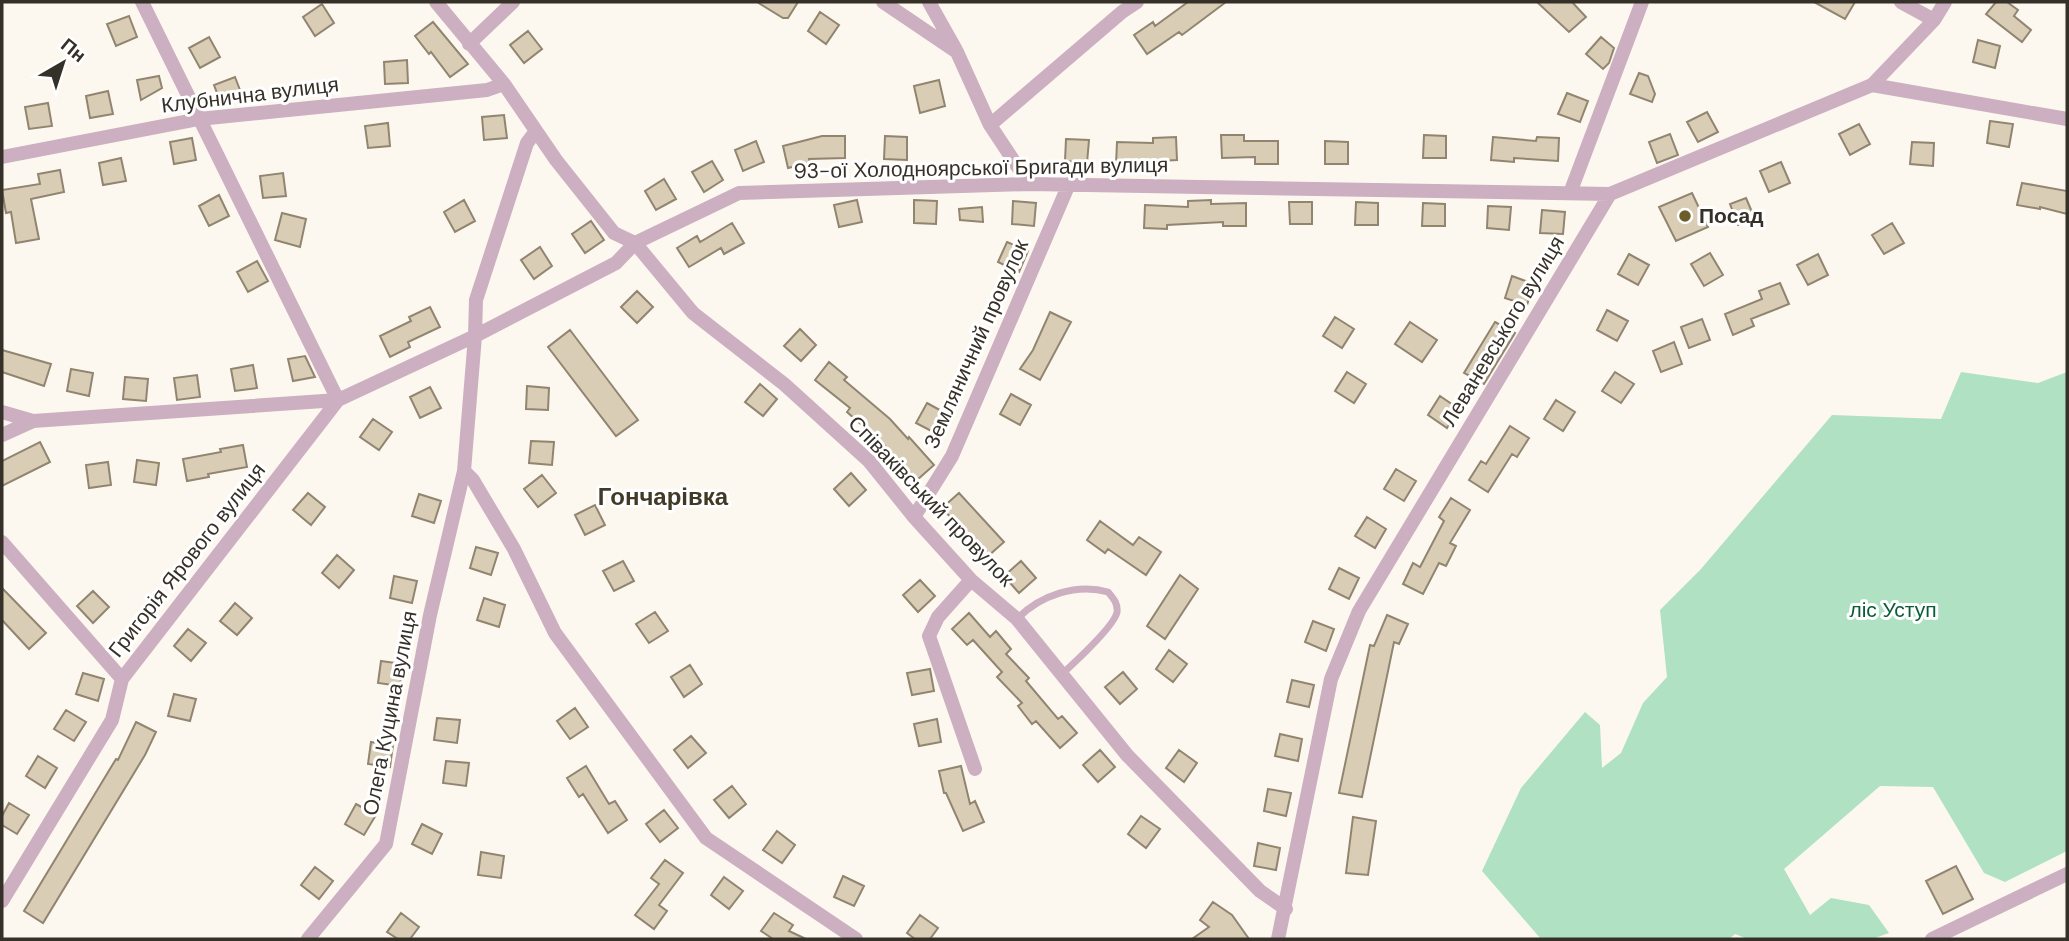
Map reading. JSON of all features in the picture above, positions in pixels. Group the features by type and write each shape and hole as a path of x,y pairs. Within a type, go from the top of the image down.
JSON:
{"street":[{"path":"142,2 338,400"},
{"name":"Співаківський провулок","path":"436,2 504,84 556,160 614,233 635,243 693,313 784,384 859,453 971,580 1017,619 1127,755 1260,891 1286,908"},
{"path":"469,44 513,2"},
{"path":"883,2 957,52"},
{"path":"929,2 957,52 990,125 1029,184"},
{"path":"990,125 1137,2"},
{"path":"1570,193 1643,2"},
{"path":"1901,2 1934,20"},
{"path":"1610,194 1872,85 1934,20 1945,2"},
{"name":"Клубнична вулиця","path":"2,157 199,119 487,90 504,84"},
{"path":"1872,85 2067,119"},
{"path":"475,336 477,300 527,143 536,131"},
{"name":"93-ої Холодноярської Бригади вулиця","path":"2,435 33,421 338,400 475,336 616,264 635,243 739,193 1069,184 1610,194"},
{"name":"Земляничний провулок","path":"914,517 952,456 1069,184"},
{"name":"Леваневського вулиця","path":"1278,939 1331,679 1359,611 1610,194"},
{"name":"Олега Куцина вулиця","path":"308,939 387,844 430,615 464,471 475,336"},
{"name":"Григорія Ярового вулиця","path":"2,901 112,720 122,679 338,400"},
{"path":"2,412 33,421"},
{"path":"464,471 473,480 514,549 555,633 706,838 856,939"},
{"path":"2,542 122,679"},
{"path":"971,580 938,617 929,636 975,769"},
{"path":"1932,939 2067,874"}],"lane":[{"path":"1017,619 1041,602 1069,590 1084,587 1108,592 1116,603 1117,613 1111,624 1061,675"}],"green space":[{"name":"ліс Уступ","path":"1961,372 2038,383 2067,372 2067,851 2005,882 1984,873 1933,787 1880,786 1784,869 1810,915 1831,898 1869,905 1889,933 1872,939 1748,939 1735,934 1729,939 1541,939 1482,871 1521,788 1585,712 1600,725 1602,768 1621,753 1643,703 1667,677 1660,610 1701,569 1832,415 1941,419"}],"building":[{"path":"757,2 798,2 788,18 783,18"},
{"path":"1188,2 1226,2 1182,35 1179,32 1147,54 1134,35 1153,22 1155,26"},
{"path":"1537,2 1572,2 1586,17 1569,32"},
{"path":"1814,2 1855,2 1845,19"},
{"path":"1996,2 2007,2 2018,10 2014,16 2031,30 2022,42 1986,14"},
{"path":"322,4 334,23 315,36 303,17"},
{"path":"820,12 839,25 826,44 808,31"},
{"path":"129,16 137,37 116,46 107,24"},
{"path":"433,22 468,64 450,77 415,36"},
{"path":"528,31 542,49 524,63 510,45"},
{"path":"209,37 220,57 200,68 189,48"},
{"path":"1601,37 1614,48 1609,63 1603,69 1586,54"},
{"path":"1978,40 2000,46 1995,68 1973,62"},
{"path":"407,60 408,83 385,84 384,62"},
{"path":"1639,73 1648,76 1655,94 1652,102 1630,94"},
{"path":"159,76 162,88 141,100 137,80"},
{"path":"235,77 243,98 222,106 214,85"},
{"path":"939,80 945,106 920,113 914,86"},
{"path":"108,91 113,114 90,118 86,96"},
{"path":"1567,93 1588,101 1580,122 1558,114"},
{"path":"48,103 52,126 29,129 25,107"},
{"path":"1707,112 1718,132 1698,142 1687,122"},
{"path":"504,115 507,138 484,140 482,117"},
{"path":"1990,121 2013,124 2009,147 1987,143"},
{"path":"388,123 390,146 368,148 365,126"},
{"path":"1859,124 1870,144 1850,155 1839,134"},
{"path":"1670,134 1678,155 1657,163 1649,142"},
{"path":"1221,135 1244,135 1244,141 1278,141 1278,164 1255,164 1255,157 1222,158"},
{"path":"1424,135 1446,136 1446,158 1423,158"},
{"path":"822,136 845,136 845,158 809,159 810,163 788,168 783,146"},
{"path":"885,136 907,137 907,160 884,159"},
{"path":"1176,137 1177,160 1138,162 1138,166 1116,165 1117,142 1153,143 1153,138"},
{"path":"1493,137 1536,141 1537,137 1559,138 1558,161 1514,158 1514,162 1491,160"},
{"path":"192,138 196,160 174,164 170,142"},
{"path":"1066,139 1089,140 1087,163 1065,161"},
{"path":"756,141 764,162 743,171 735,150"},
{"path":"1325,141 1348,142 1348,164 1325,164"},
{"path":"1912,142 1934,143 1933,166 1910,164"},
{"path":"121,158 126,181 103,185 99,163"},
{"path":"712,161 723,180 704,192 692,172"},
{"path":"1781,162 1790,183 1769,192 1760,171"},
{"path":"60,170 64,192 31,199 39,239 16,243 11,212 6,213 2,190 40,184 38,174"},
{"path":"283,173 286,196 263,198 260,176"},
{"path":"664,179 676,199 656,210 645,191"},
{"path":"2022,183 2067,191 2067,214 2040,207 2017,205"},
{"path":"1692,193 1708,227 1676,241 1659,207"},
{"path":"219,195 229,216 209,226 199,206"},
{"path":"1746,198 1755,219 1738,225 1730,204"},
{"path":"464,200 475,221 455,232 444,212"},
{"path":"857,200 862,222 839,227 834,205"},
{"path":"914,200 937,201 936,224 914,223"},
{"path":"1211,200 1211,204 1246,203 1246,226 1223,226 1223,222 1167,225 1167,229 1144,228 1145,205 1188,207 1188,201"},
{"path":"1013,201 1036,203 1034,226 1012,224"},
{"path":"1289,202 1312,202 1312,224 1290,224"},
{"path":"1356,202 1378,203 1378,225 1355,225"},
{"path":"1423,203 1445,204 1445,226 1422,226"},
{"path":"1488,206 1511,207 1509,230 1487,228"},
{"path":"982,207 983,222 960,220 959,209"},
{"path":"1542,210 1565,212 1563,234 1540,233"},
{"path":"282,213 306,219 300,247 275,240"},
{"path":"591,221 604,240 585,253 572,234"},
{"path":"732,223 744,243 724,254 721,248 689,267 677,248 697,236 700,242"},
{"path":"1892,223 1904,243 1884,254 1872,235"},
{"path":"1007,242 1028,251 1019,272 998,262"},
{"path":"540,247 552,266 534,279 521,260"},
{"path":"1710,253 1723,275 1704,286 1691,264"},
{"path":"1629,254 1649,265 1638,285 1618,274"},
{"path":"1818,254 1828,275 1808,285 1797,265"},
{"path":"257,261 268,281 248,292 237,272"},
{"path":"1512,276 1534,284 1527,305 1505,298"},
{"path":"1780,283 1789,304 1751,319 1754,326 1733,335 1725,314 1762,299 1759,291"},
{"path":"637,291 653,307 637,323 621,307"},
{"path":"430,307 440,327 408,342 410,347 390,357 380,336 411,321 409,317"},
{"path":"1607,310 1628,321 1617,341 1597,330"},
{"path":"1050,312 1071,322 1040,380 1020,369 1033,350"},
{"path":"1335,317 1354,329 1342,348 1323,336"},
{"path":"1702,319 1710,340 1689,348 1681,327"},
{"path":"1410,322 1437,340 1422,362 1395,344"},
{"path":"1495,322 1515,333 1484,384 1464,373"},
{"path":"800,329 816,345 801,361 784,346"},
{"path":"570,330 638,420 616,436 548,347"},
{"path":"1674,342 1682,364 1661,372 1653,351"},
{"path":"2,350 51,364 44,386 2,372"},
{"path":"305,356 315,377 293,381 288,359"},
{"path":"829,362 847,377 844,380 890,419 908,439 909,437 934,465 917,480 865,425 864,427 847,412 850,408 815,380"},
{"path":"253,365 257,388 235,391 231,369"},
{"path":"71,369 93,373 89,396 67,391"},
{"path":"1347,372 1366,384 1354,403 1335,391"},
{"path":"1615,372 1634,384 1621,403 1602,391"},
{"path":"197,375 200,397 177,400 174,378"},
{"path":"125,377 148,379 146,401 123,399"},
{"path":"760,384 777,399 763,416 745,402"},
{"path":"527,386 549,388 548,410 526,409"},
{"path":"430,387 441,408 420,418 410,397"},
{"path":"1011,394 1031,405 1020,425 1000,414"},
{"path":"1440,396 1459,409 1447,428 1428,415"},
{"path":"1556,400 1575,412 1563,431 1544,419"},
{"path":"927,403 947,414 937,434 916,423"},
{"path":"373,419 392,432 379,450 360,437"},
{"path":"1510,426 1529,438 1517,457 1512,454 1488,492 1469,480 1481,461 1486,464"},
{"path":"531,441 554,442 552,465 529,463"},
{"path":"40,442 50,462 2,486 2,461"},
{"path":"243,445 247,467 187,481 183,459"},
{"path":"137,460 159,463 156,485 134,482"},
{"path":"108,462 111,485 89,488 86,465"},
{"path":"1396,469 1416,481 1404,501 1384,489"},
{"path":"851,473 866,490 849,506 834,489"},
{"path":"542,475 556,493 538,507 524,489"},
{"path":"308,493 325,507 311,525 293,510"},
{"path":"959,493 1004,542 987,557 942,508"},
{"path":"419,494 441,501 434,523 412,516"},
{"path":"1451,498 1470,510 1450,543 1456,546 1446,566 1439,563 1423,594 1403,584 1413,563 1420,567 1444,521 1439,517"},
{"path":"595,505 605,525 585,535 575,515"},
{"path":"1367,517 1386,529 1375,548 1355,536"},
{"path":"1100,521 1133,545 1139,537 1161,552 1146,575 1108,549 1105,553 1087,540"},
{"path":"476,547 498,553 491,575 470,568"},
{"path":"337,555 354,570 339,588 322,573"},
{"path":"623,561 634,581 614,591 603,571"},
{"path":"1021,561 1036,578 1019,593 1004,576"},
{"path":"1339,568 1359,578 1349,599 1329,589"},
{"path":"1180,575 1198,589 1165,639 1147,626"},
{"path":"394,576 417,581 412,603 390,598"},
{"path":"920,580 935,596 918,612 903,595"},
{"path":"2,588 46,633 29,649 2,620"},
{"path":"93,591 109,607 93,623 77,606"},
{"path":"484,598 505,605 499,627 477,620"},
{"path":"235,603 252,618 237,635 220,621"},
{"path":"655,612 668,631 649,643 636,624"},
{"path":"969,613 990,637 996,631 1011,649 1006,654 1029,678 1026,681 1058,719 1062,716 1077,733 1060,748 1036,721 1032,724 1018,706 1022,703 997,677 1002,672 973,640 967,645 952,629"},
{"path":"1387,615 1408,624 1399,644 1394,642 1362,797 1339,793 1370,645 1374,646"},
{"path":"1313,621 1334,629 1326,651 1305,642"},
{"path":"188,629 206,643 191,661 174,646"},
{"path":"1169,650 1187,664 1173,682 1156,669"},
{"path":"381,661 403,664 400,686 378,683"},
{"path":"690,665 702,684 684,697 671,677"},
{"path":"930,669 934,691 912,695 907,673"},
{"path":"1123,672 1137,689 1120,704 1105,687"},
{"path":"83,673 104,679 98,701 76,694"},
{"path":"1292,680 1314,685 1309,707 1287,702"},
{"path":"174,694 196,699 190,721 168,716"},
{"path":"575,708 588,727 570,739 557,721"},
{"path":"66,710 86,722 74,741 54,729"},
{"path":"437,718 460,720 457,743 434,740"},
{"path":"937,719 941,742 919,746 914,724"},
{"path":"136,722 156,732 145,755 43,923 24,911 116,759 118,760"},
{"path":"1280,734 1302,739 1298,761 1275,756"},
{"path":"691,736 706,753 688,768 674,750"},
{"path":"371,742 393,745 390,767 368,764"},
{"path":"1100,750 1115,767 1098,782 1083,765"},
{"path":"1179,750 1197,763 1184,782 1166,768"},
{"path":"38,756 57,768 45,788 26,776"},
{"path":"446,761 469,763 466,786 443,783"},
{"path":"586,766 609,804 615,801 627,820 608,833 583,794 579,797 567,778"},
{"path":"961,766 970,804 975,801 984,822 963,831 944,793 939,771"},
{"path":"732,786 746,804 729,818 714,800"},
{"path":"1268,789 1291,793 1286,816 1264,811"},
{"path":"9,803 29,815 17,834 2,825 2,816"},
{"path":"356,804 376,815 364,835 345,824"},
{"path":"664,810 678,828 660,842 646,824"},
{"path":"1141,816 1160,829 1146,848 1128,834"},
{"path":"1353,817 1376,821 1368,875 1346,873"},
{"path":"422,824 442,834 432,854 412,844"},
{"path":"777,831 795,845 782,863 763,850"},
{"path":"1258,843 1280,848 1276,870 1254,866"},
{"path":"481,852 504,856 501,878 478,875"},
{"path":"665,860 683,873 659,905 667,911 654,929 635,915 659,884 651,878"},
{"path":"1956,866 1973,899 1943,914 1926,881"},
{"path":"315,867 333,881 319,899 301,885"},
{"path":"843,876 864,886 854,906 834,897"},
{"path":"724,877 743,891 729,909 711,895"},
{"path":"1213,902 1232,915 1249,939 1192,939 1209,927 1200,920"},
{"path":"401,913 419,927 410,939 398,939 387,932"},
{"path":"774,913 793,925 789,931 806,939 773,939 761,931"},
{"path":"920,915 938,928 930,939 915,939 907,933"}],"place":[{"name":"Посад","path":"1685,216"}],"district":[{"name":"Гончарівка","path":"663,496"}]}
